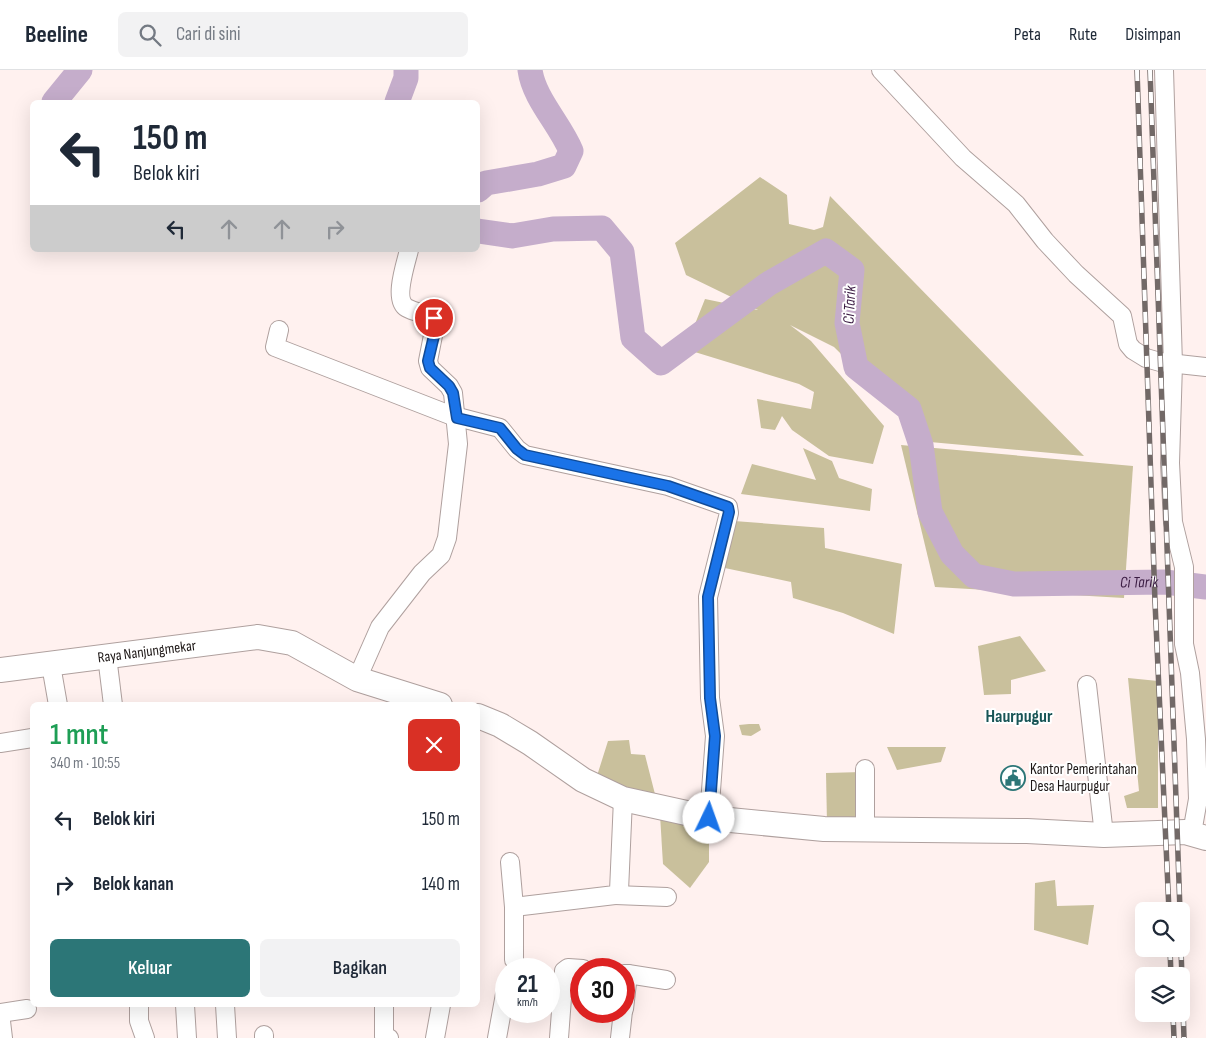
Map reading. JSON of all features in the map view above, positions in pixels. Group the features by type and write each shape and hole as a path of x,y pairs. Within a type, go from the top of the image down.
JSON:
{"main road":[{"name":"Raya Nanjungmekar","path":"0,670 51,665 258,637 292,643 357,679 430,702"},
{"path":"480,717 500,725 530,743 583,780 623,799 709,818 824,829 1199,836"}],"street":[{"path":"881,70 962,158 1016,204 1045,241 1076,274 1122,316 1128,344 1133,350 1146,358 1173,364 1206,367"},
{"path":"1164,70 1173,364 1170,463 1173,522 1184,567 1184,644 1193,702 1199,836"},
{"path":"357,679 380,627 444,548 456,473 458,444 457,418 453,393 449,386 430,368 428,361 436,320 406,307 401,301 400,290 409,252"},
{"path":"279,330 275,347 279,346 457,418 500,428 517,449 525,455 668,486 728,507 729,512 708,597 710,698 715,736 709,818"},
{"path":"107,656 113,702"},
{"path":"51,665 57,702"},
{"path":"1087,685 1104,835"},
{"path":"0,743 30,738"},
{"path":"865,769 866,830"},
{"path":"615,895 619,891 623,799"},
{"path":"510,862 514,907 514,958"},
{"path":"514,907 615,895 667,897"},
{"path":"559,1038 564,971 570,969"},
{"path":"635,975 666,980"},
{"path":"139,1007 139,1021 145,1038"},
{"path":"185,1007 187,1038"},
{"path":"225,1007 227,1038"},
{"path":"384,1007 385,1037"},
{"path":"435,1038 441,1007"},
{"path":"3,1038 0,1013 27,1009"},
{"path":"497,1038 500,1023"},
{"path":"620,1038 622,1023"}],"shaded area":[{"path":"760,177 787,195 789,224 814,230 823,227 830,196 1084,456 930,442 834,347 790,325 811,341 884,426 873,464 829,456 792,430 782,416 775,430 761,428 757,399 811,409 814,392 799,384 685,349 705,299 758,310 686,275 675,243"},
{"path":"901,445 1133,466 1124,598 935,587"},
{"path":"803,448 832,461 839,478 872,489 870,511 741,494 752,464 816,480"},
{"path":"734,521 824,528 825,548 902,564 894,634 843,613 793,598 791,582 720,567"},
{"path":"1020,636 1046,671 1011,680 1011,694 984,695 978,646"},
{"path":"1128,678 1158,681 1158,808 1127,808 1124,796 1139,791"},
{"path":"759,724 761,730 751,736 742,735 739,725"},
{"path":"629,740 631,754 645,755 656,798 596,779 608,741"},
{"path":"887,747 946,747 941,762 897,770"},
{"path":"862,772 862,823 827,823 826,773"},
{"path":"660,815 709,822 709,862 690,888 663,864"},
{"path":"1055,880 1057,906 1094,905 1088,945 1034,930 1035,883"}],"waterway":[{"name":"Ci Tarik","path":"56,100 80,70"},
{"name":"Ci Tarik","path":"398,100 406,78 406,70"},
{"name":"Ci Tarik","path":"480,188 486,183 538,174 564,166 571,151 542,101 532,81 530,70"},
{"name":"Ci Tarik","path":"480,231 512,236 553,229 602,228 622,252 633,338 661,363 768,284 826,251 852,270 847,323 856,367 909,409 921,445 930,512 952,554 974,576 1014,584 1165,582 1206,587"}],"railway":[{"path":"1137,70 1155,602 1169,902"},
{"path":"1150,70 1180,902"},
{"path":"1170,957 1171,967"},
{"path":"1181,957 1184,1038"},
{"path":"1173,1022 1174,1038"}],"place":[{"name":"Kantor Pemerintahan Desa Haurpugur","path":"1013,778"}],"district":[{"name":"Haurpugur","path":"1019,716"}],"route":[{"path":"434,318 437,323 428,361 430,368 449,386 453,393 457,418 500,428 517,449 525,455 668,486 728,507 729,512 714,563 708,597 707,626 710,698 715,736 709,818"}]}
